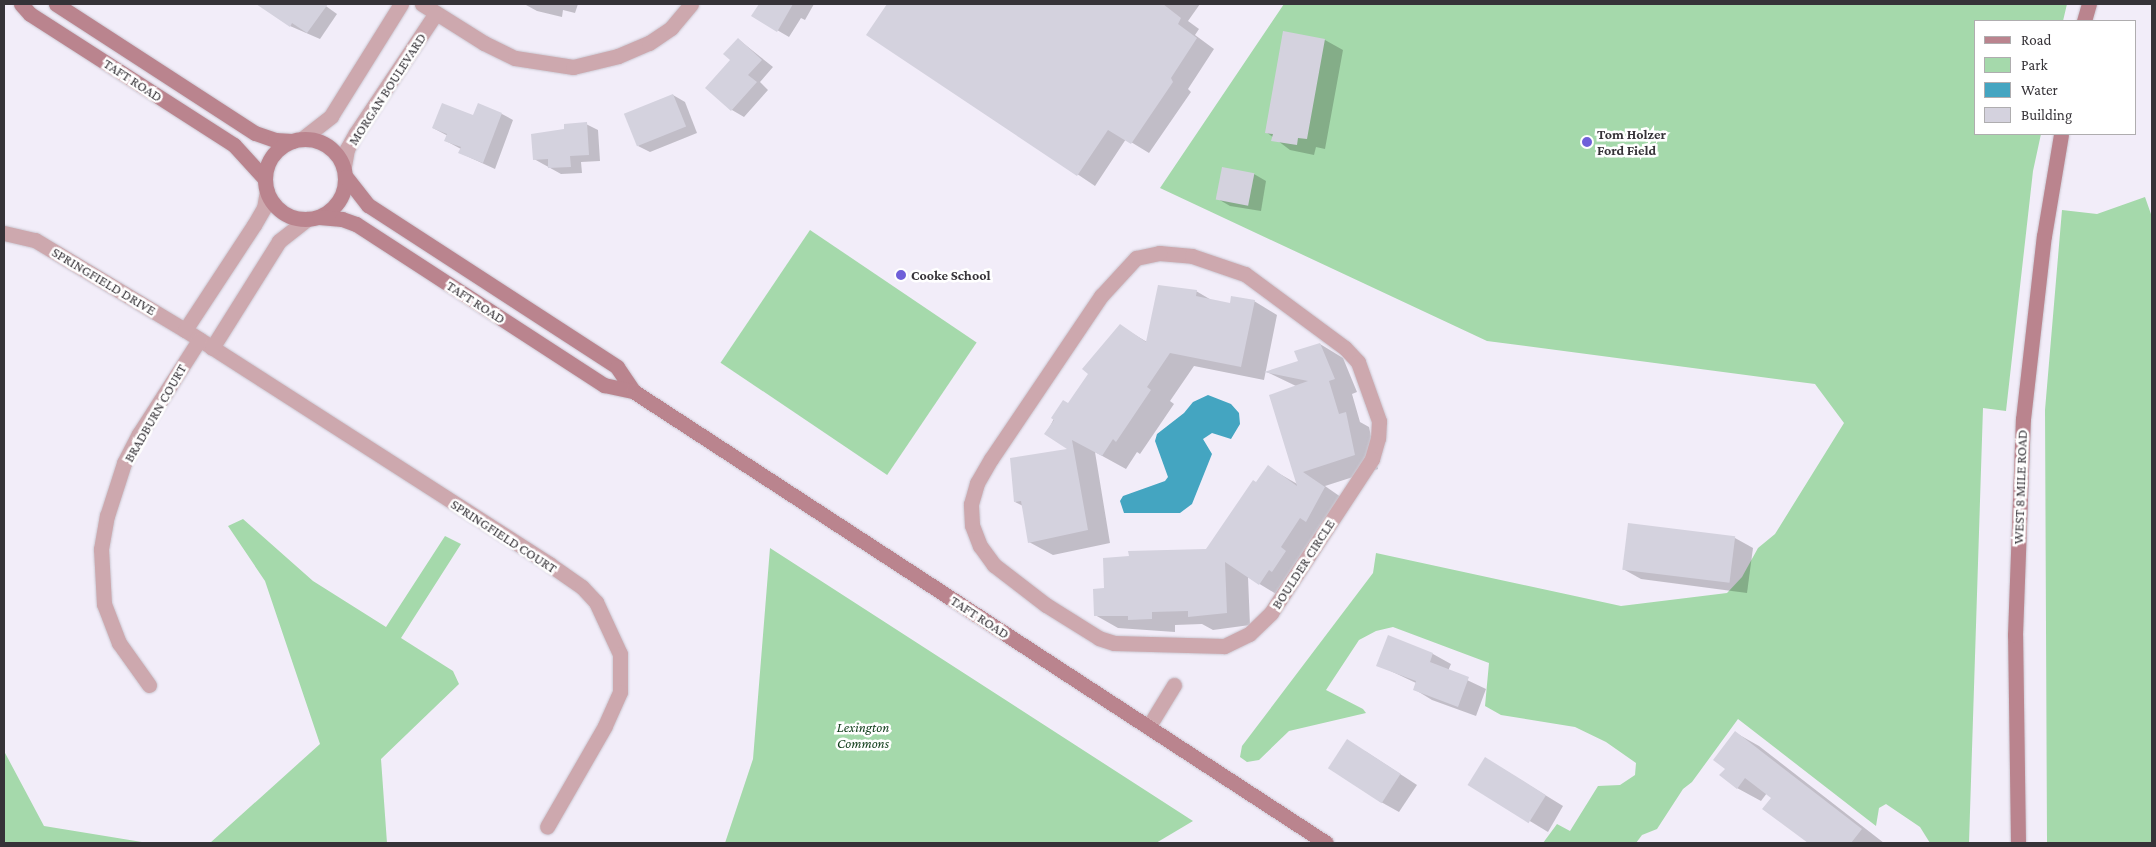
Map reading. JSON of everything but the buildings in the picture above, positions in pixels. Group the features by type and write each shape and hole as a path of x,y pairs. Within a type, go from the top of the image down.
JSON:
{"street":[{"name":"TAFT ROAD","path":"21,4 30,14 234,144 266,185"},
{"name":"TAFT ROAD","path":"56,4 255,133 275,140 297,140"},
{"path":"185,330 264,208 266,185 273,155 331,116 402,4"},
{"path":"422,4 484,43 515,58 573,66 618,56 649,43 670,28 691,4"},
{"path":"2084,20 2089,4"},
{"name":"MORGAN BOULEVARD","path":"345,171 347,150 356,133 436,13"},
{"name":"WEST 8 MILE ROAD","path":"2018,843 2015,635 2023,419 2044,236 2062,135"},
{"path":"205,344 279,241 339,200 345,171 327,145 297,140"},
{"name":"TAFT ROAD","path":"345,171 368,205 616,367 633,391"},
{"path":"266,185 281,212 313,218"},
{"name":"TAFT ROAD","path":"313,218 342,219 356,224 604,385 633,391 1326,843"},
{"name":"SPRINGFIELD DRIVE","path":"4,233 35,240 185,330 205,344"},
{"name":"BOULDER CIRCLE","path":"1159,253 1192,256 1245,274 1352,354 1358,362 1379,421 1372,459 1271,613 1249,634 1224,646 1114,643 1099,638 1046,605 994,565 980,546 972,525 971,504 978,483 991,459 1100,296 1130,263 1143,255 1159,253"},
{"name":"BRADBURN COURT","path":"149,685 119,643 104,604 101,549 106,516 124,464 144,427 205,344"},
{"name":"SPRINGFIELD COURT","path":"205,344 549,564 582,587 596,602 620,654 620,692 605,726 547,827"},
{"path":"1148,726 1174,685"}],"green space":[{"path":"1284,4 2067,4 2063,20 1974,20 1974,135 2041,135 2033,171 2006,411 1983,408 1969,843 1930,843 1920,827 1886,804 1879,808 1876,826 1738,719 1692,782 1683,789 1657,829 1642,835 1636,843 1543,843 1557,824 1570,831 1598,786 1620,785 1635,775 1636,763 1606,742 1575,727 1501,715 1485,706 1489,663 1393,627 1376,631 1359,640 1326,690 1363,709 1366,713 1289,731 1259,760 1247,762 1240,757 1242,746 1373,573 1376,553 1621,606 1727,593 1742,577 1758,548 1775,534 1844,423 1815,384 1487,341 1160,188"},
{"path":"2145,197 2152,217 2152,843 2047,843 2045,410 2062,210 2097,214"},
{"path":"810,230 977,342 887,475 721,363"},
{"path":"243,519 313,581 386,627 445,536 461,544 401,638 453,671 459,684 381,759 387,843 210,843 320,744 265,581 228,526"},
{"name":"Lexington Commons","path":"770,548 1193,821 1156,843 725,843 753,759"},
{"path":"4,751 44,826 148,843 4,843"}],"water":[{"path":"1208,395 1231,404 1239,413 1240,424 1231,439 1212,433 1203,439 1212,454 1192,504 1180,513 1124,513 1120,501 1123,496 1165,481 1168,477 1155,441 1157,434 1184,413 1193,402"}],"place":[{"name":"Tom Holzer Ford Field","path":"1587,142"},
{"name":"Cooke School","path":"901,275"}]}
